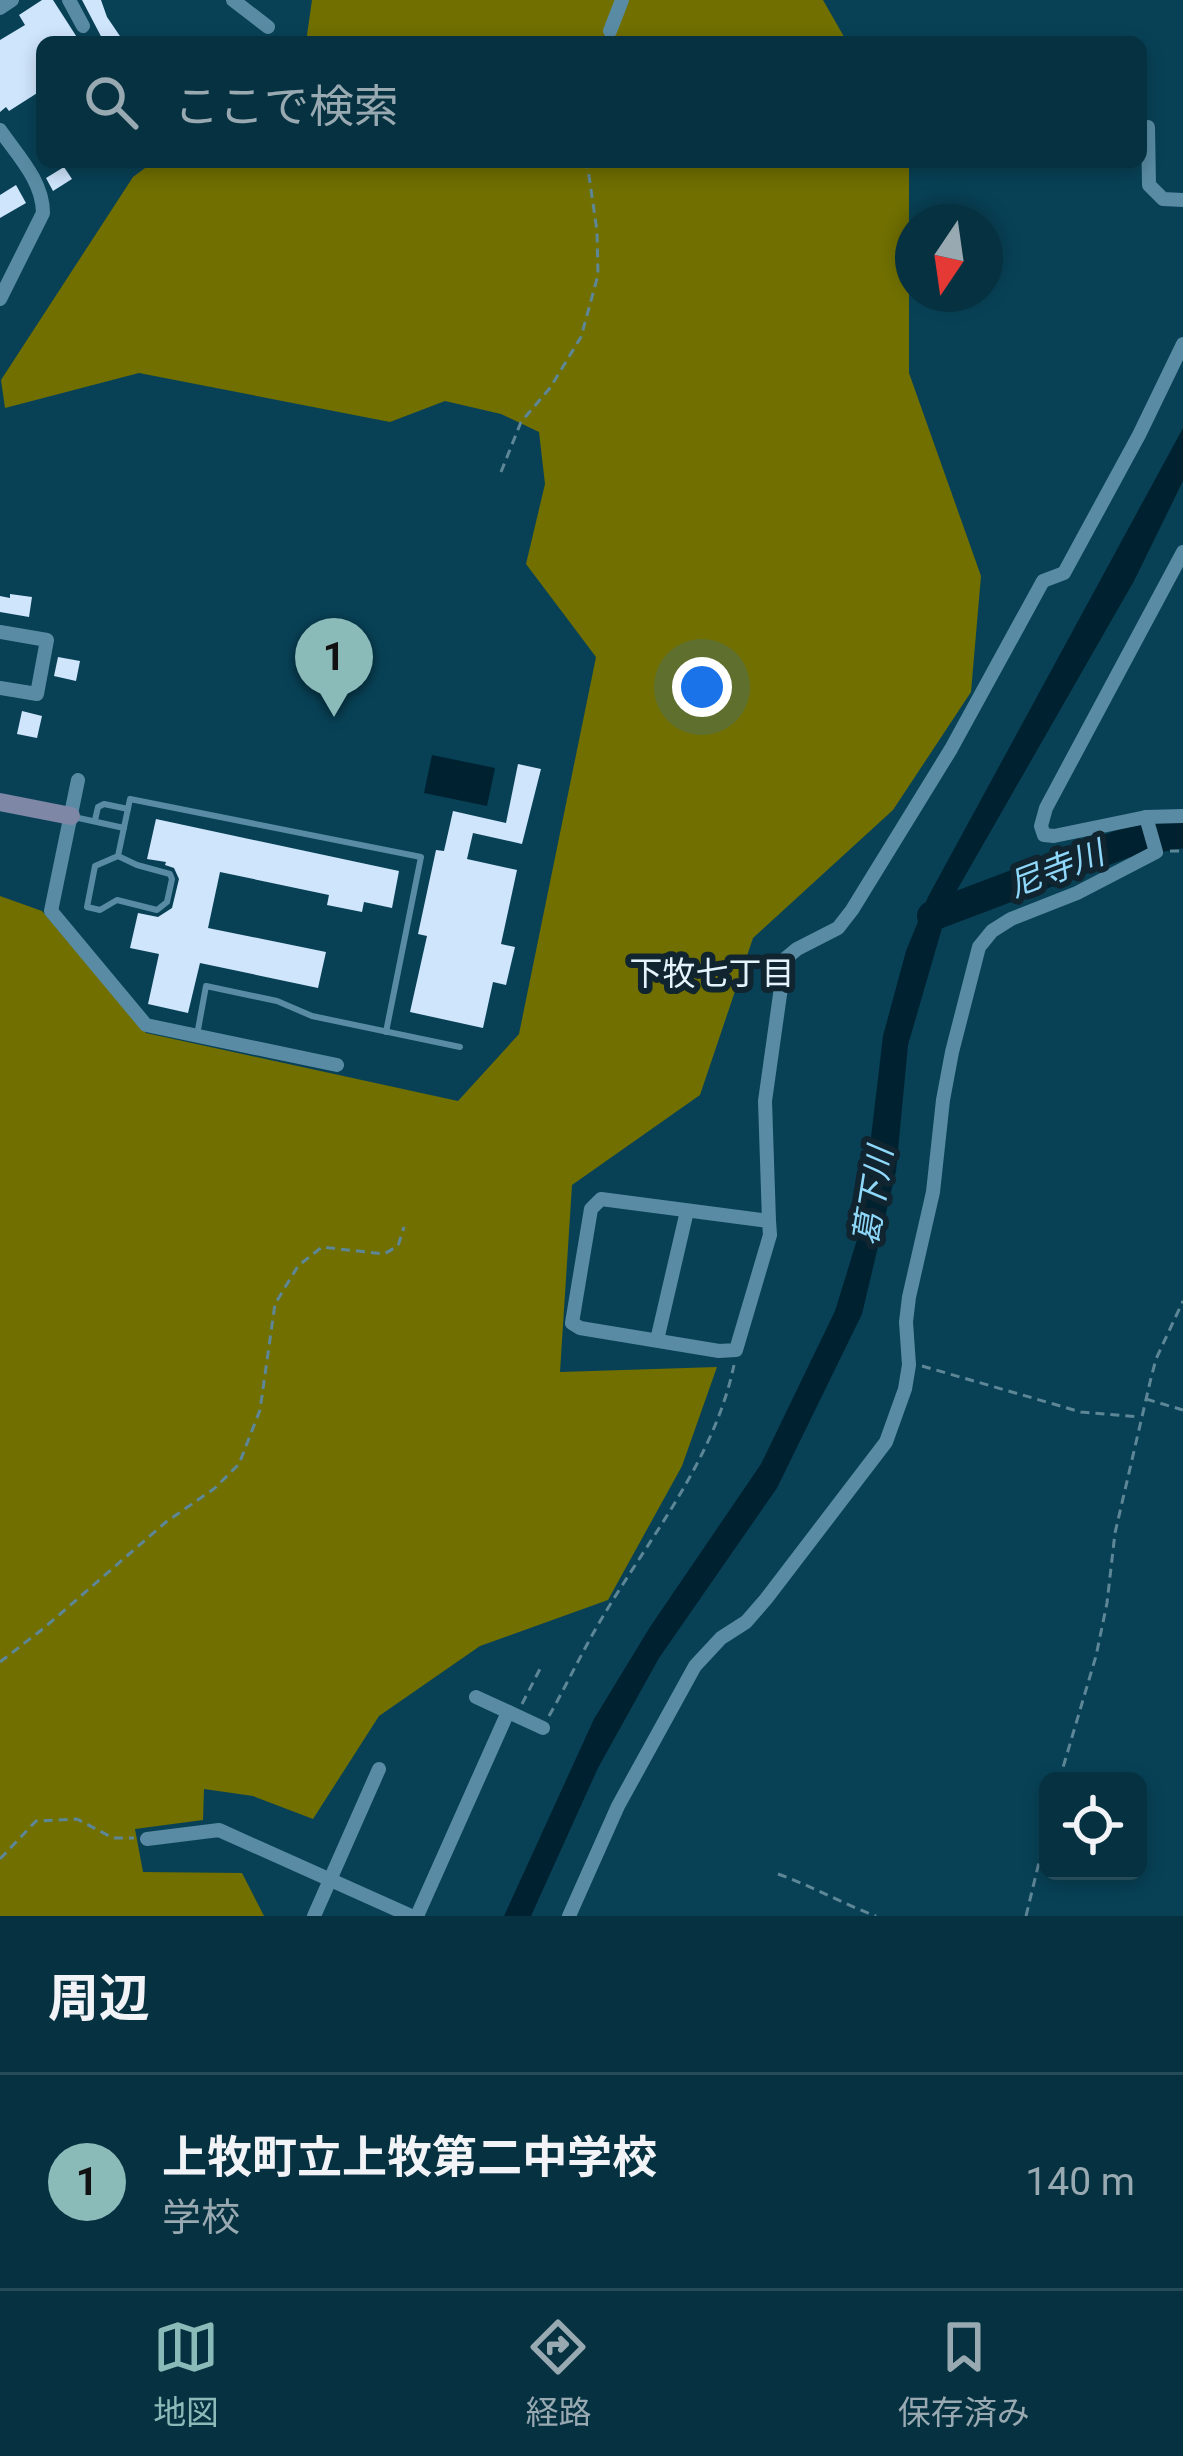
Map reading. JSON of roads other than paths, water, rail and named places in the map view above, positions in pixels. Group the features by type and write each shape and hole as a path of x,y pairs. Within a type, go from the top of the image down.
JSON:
{"street":[{"path":"0,8 12,0"},
{"path":"70,0 83,26"},
{"path":"233,0 268,27"},
{"path":"610,31 622,0"},
{"path":"1148,127 1149,185 1163,199 1183,200"},
{"path":"0,130 43,199 43,213 0,299"},
{"path":"769,1221 601,1199 591,1209 572,1322 580,1328 736,1350 770,1235 765,1101 785,959 838,928 852,910 951,749 1043,581 1064,573 1183,344"},
{"path":"1183,552 1046,808 1041,826 1044,835 1054,836 1146,817 1183,816"},
{"path":"0,632 47,640 37,694 0,688"},
{"path":"78,780 51,910 146,1024 337,1065"},
{"path":"0,802 71,816"},
{"path":"569,1916 618,1806 695,1666 766,1599 886,1442 909,1365 909,1297 933,1192 952,1052 979,947 1011,919 1077,893 1156,853 1146,817"},
{"path":"657,1340 687,1211"},
{"path":"476,1697 543,1729"},
{"path":"147,1839 219,1830 414,1916 512,1714"},
{"path":"314,1916 380,1769"}],"lane":[{"path":"118,856 130,799 421,857 386,1032"},
{"path":"95,821 98,807 104,804 128,809"},
{"path":"71,816 124,828"},
{"path":"118,856 170,874 164,907 157,910 117,900 100,910 87,907 95,866 118,856"},
{"path":"196,1035 206,986 277,1001 312,1016 460,1047"}],"water":[{"name":"葛下川","path":"1183,428 1183,481 1134,581 949,904 908,1045 896,1171 862,1314 777,1488 659,1658 598,1768 531,1916 504,1916 594,1719 761,1464 835,1311 860,1230 883,1036 906,951 928,897"},
{"path":"432,755 495,768 487,806 424,793"}],"waterway":[{"name":"尼寺川","path":"932,916 1125,843 1183,833"}],"place":[{"name":"上牧町立上牧第二中学校","path":"334,717"}],"district":[{"name":"下牧七丁目","path":"712,973"}]}
